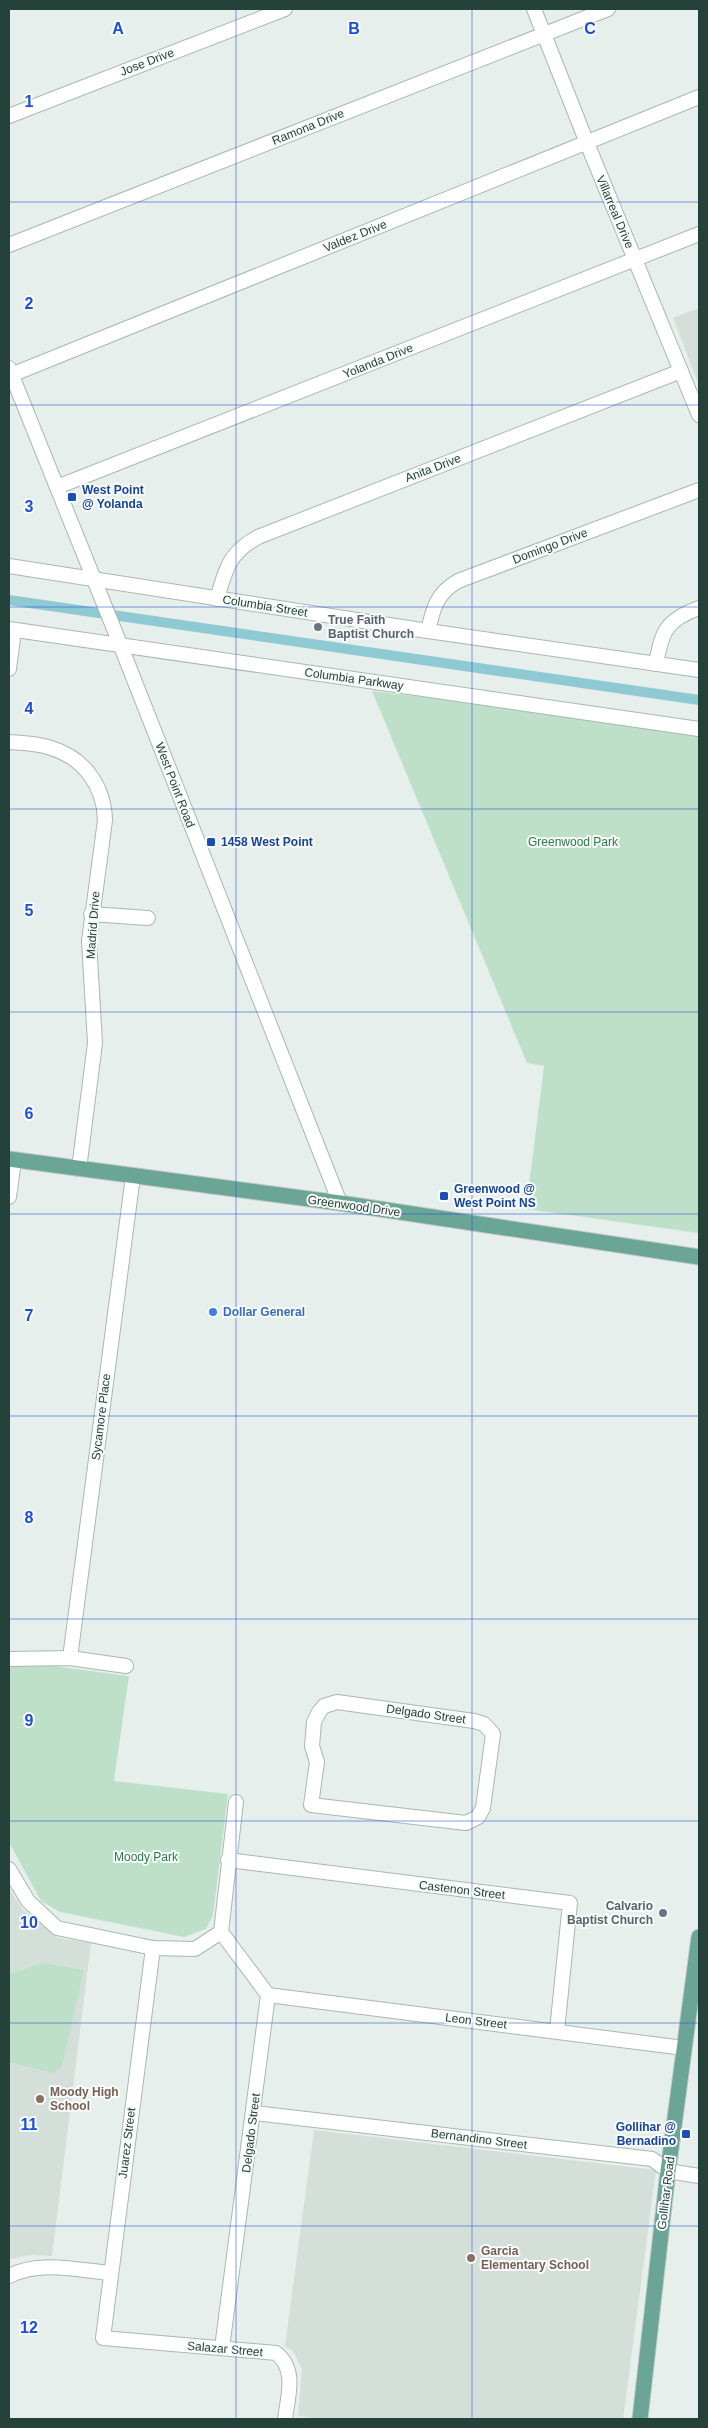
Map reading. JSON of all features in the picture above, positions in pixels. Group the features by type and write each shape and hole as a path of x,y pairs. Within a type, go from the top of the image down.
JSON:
{"main road":[{"name":"Greenwood Drive","path":"11,1159 340,1203 699,1256"},
{"name":"Gollihar Road","path":"640,2419 668,2171 699,1937"}],"street":[{"name":"Jose Drive","path":"9,116 285,9"},
{"name":"Villarreal Drive","path":"534,9 699,415"},
{"name":"Ramona Drive","path":"9,245 608,9"},
{"name":"Valdez Drive","path":"10,371 699,97"},
{"name":"Yolanda Drive","path":"57,487 699,234"},
{"name":"West Point Road","path":"10,371 118,639 340,1203"},
{"name":"Anita Drive","path":"217,599 227,564 244,545 258,536 681,371"},
{"name":"Domingo Drive","path":"428,631 434,605 440,595 458,581 699,490"},
{"name":"Columbia Street","path":"9,566 96,585 217,599 699,670"},
{"path":"656,664 661,638 666,629 678,618 699,608"},
{"name":"Columbia Parkway","path":"11,629 118,639 699,730"},
{"path":"9,669 11,629"},
{"name":"Madrid Drive","path":"9,742 49,747 67,754 83,766 100,791 104,807 105,820 91,914 90,967 95,1043 79,1169"},
{"path":"91,914 148,918"},
{"path":"9,1196 11,1159"},
{"name":"Sycamore Place","path":"70,1658 133,1176"},
{"path":"9,1659 70,1658 126,1666"},
{"name":"Delgado Street","path":"337,1702 474,1720 484,1724 493,1734 483,1808 478,1817 466,1823 311,1805 317,1762 312,1746 314,1722 324,1706 337,1702"},
{"path":"236,1802 221,1932 268,1995"},
{"name":"Castenon Street","path":"228,1860 570,1904 556,2031"},
{"path":"9,1869 28,1901 57,1928 153,1948 195,1949 221,1932"},
{"name":"Juarez Street","path":"103,2338 153,1948"},
{"name":"Delgado Street","path":"222,2348 268,1995"},
{"name":"Leon Street","path":"268,1995 684,2048"},
{"name":"Bernandino Street","path":"254,2113 652,2159 668,2171 699,2176"},
{"path":"9,2276 24,2269 42,2266 110,2273"},
{"name":"Salazar Street","path":"103,2338 276,2354 284,2359 289,2368 290,2379 285,2419"}],"shaded area":[{"path":"699,308 699,385 673,318"},
{"name":"Moody High School","path":"9,1888 22,1909 58,1938 91,1943 52,2256 32,2255 9,2259"},
{"name":"Garcia Elementary School","path":"314,2130 656,2170 623,2419 321,2419 298,2416 302,2369 293,2351 285,2346"}],"green space":[{"name":"Greenwood Park","path":"372,691 699,730 699,1233 526,1209 544,1066 527,1063"},
{"name":"Moody Park","path":"46,1665 129,1676 114,1781 228,1794 213,1915 206,1929 184,1937 60,1912 41,1901 9,1842 9,1666"},
{"path":"43,1963 84,1970 62,2066 53,2073 9,2062 9,1974"}],"waterway":[{"path":"9,600 699,700"}],"place":[{"name":"West Point @ Yolanda","path":"72,497"},
{"name":"True Faith Baptist Church","path":"318,627"},
{"name":"1458 West Point","path":"211,842"},
{"name":"Greenwood @ West Point NS","path":"444,1196"},
{"name":"Dollar General","path":"213,1312"},
{"name":"Calvario Baptist Church","path":"663,1913"},
{"name":"Moody High School","path":"40,2099"},
{"name":"Gollihar @ Bernadino","path":"686,2134"},
{"name":"Garcia Elementary School","path":"471,2258"}]}
